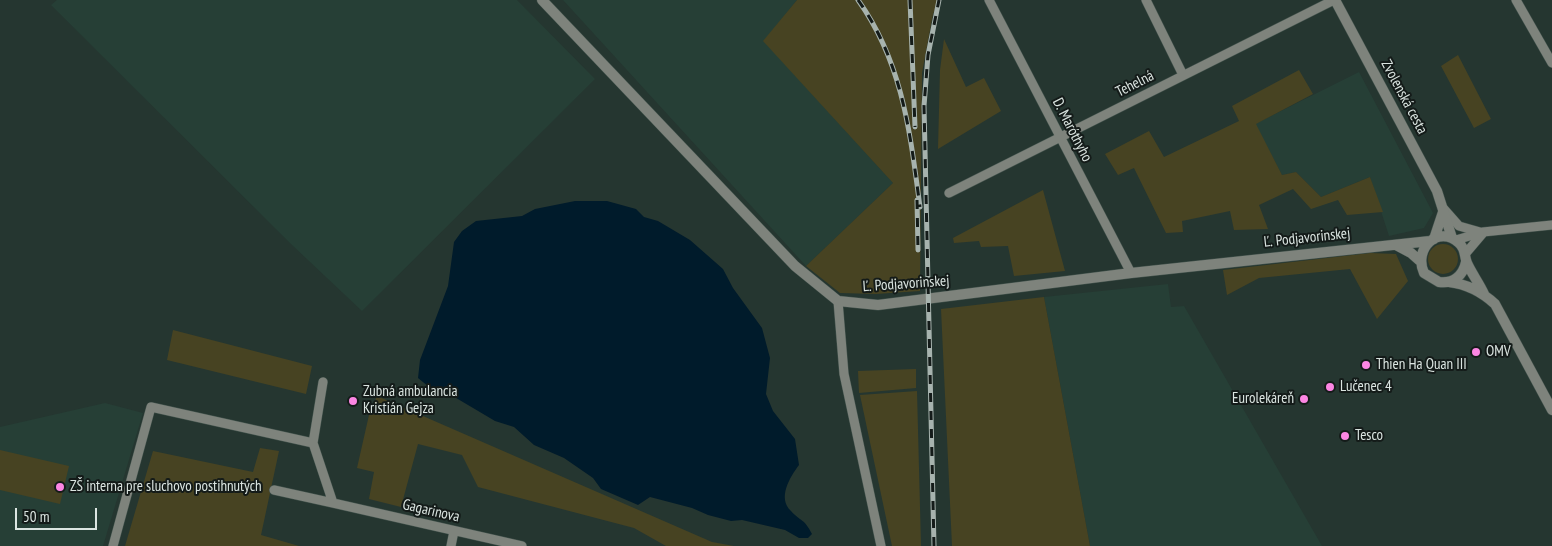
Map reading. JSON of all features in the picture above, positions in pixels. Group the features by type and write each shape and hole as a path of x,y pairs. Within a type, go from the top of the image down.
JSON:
{"street":[{"path":"542,0 795,266 838,301 844,374 881,546"},
{"name":"D. Maróthyho","path":"989,0 1130,273"},
{"path":"1146,0 1183,75"},
{"name":"Tehelná","path":"949,194 1335,0"},
{"name":"Zvolenská cesta","path":"1335,0 1429,176 1444,208 1454,239 1484,294"},
{"path":"1516,0 1552,64"},
{"path":"1395,245 1411,253 1420,261 1423,250 1432,240 1444,208 1459,226 1483,232"},
{"path":"1432,240 1454,239 1483,232 1552,225"},
{"path":"1449,282 1461,275 1466,258 1483,232"},
{"name":"Ľ. Podjavorinskej","path":"838,301 878,304 928,300 1130,273 1432,240"},
{"name":"Zvolenská cesta","path":"1420,261 1428,277 1439,282 1458,283 1484,294 1495,304 1551,405"},
{"path":"323,382 313,444 333,503"},
{"path":"112,546 151,407 313,444"},
{"name":"Gagarinova","path":"274,490 522,546"},
{"path":"452,546 454,531"}],"shaded area":[{"path":"57,0 517,0 595,79 362,311 291,244 51,5"},
{"path":"563,0 797,0 764,41 893,183 806,266"},
{"path":"797,0 939,0 933,14 922,73 920,291 876,294 840,293 806,266 893,183 763,41"},
{"path":"944,39 966,87 984,78 1001,111 938,149 940,70"},
{"path":"1458,55 1491,119 1474,128 1441,66"},
{"path":"1299,70 1313,94 1256,124 1282,175 1296,172 1321,197 1370,177 1383,212 1347,215 1338,200 1311,209 1293,189 1259,205 1268,229 1234,230 1230,211 1182,221 1183,232 1166,233 1134,168 1118,175 1105,154 1149,131 1164,157 1239,121 1232,106"},
{"path":"1359,72 1433,213 1424,228 1389,236 1370,177 1321,197 1296,172 1282,175 1255,124"},
{"path":"1043,190 1065,271 1014,276 1008,246 981,247 979,241 954,243 953,238"},
{"path":"1443,244 1449,245 1457,253 1457,265 1449,273 1443,274 1437,273 1429,265 1428,259 1429,253 1437,245"},
{"path":"1370,253 1396,254 1408,281 1377,319 1350,269 1259,278 1227,295 1223,270"},
{"path":"1168,284 1171,307 1184,306 1322,546 1090,546 1044,297"},
{"path":"1044,297 1090,546 952,546 941,309"},
{"path":"173,330 312,366 306,394 167,360"},
{"path":"916,369 916,388 859,393 858,371"},
{"path":"917,391 921,546 892,546 860,395"},
{"path":"377,396 712,542 734,546 666,546 634,528 478,487 462,455 418,444 401,507 369,499 374,472 357,468 369,415"},
{"name":"ZŠ interna pre sluchovo postihnutých","path":"105,403 143,413 103,546 0,546 0,427"},
{"path":"260,448 279,451 261,535 299,546 125,546 153,451 253,472"},
{"path":"0,450 69,466 60,504 0,490"}],"water":[{"path":"575,201 607,201 636,209 644,217 658,221 690,240 723,269 733,288 762,328 770,358 766,394 773,411 795,439 799,465 786,488 785,500 791,511 809,529 812,534 808,538 799,538 785,530 742,520 731,521 650,497 638,505 601,489 593,478 564,458 534,445 514,427 495,421 446,392 429,387 418,378 420,360 448,286 454,242 462,231 476,221 522,216 535,209"}],"railway":[{"path":"858,0 873,24 895,74 908,126 920,207"},
{"path":"910,0 915,127"},
{"path":"934,546 924,106 928,55 939,0"},
{"path":"917,200 918,250"}],"place":[{"name":"OMV","path":"1476,352"},
{"name":"Thien Ha Quan III","path":"1366,365"},
{"name":"Lučenec 4","path":"1330,387"},
{"name":"Eurolekáreň","path":"1304,399"},
{"name":"Zubná ambulancia Kristián Gejza","path":"353,401"},
{"name":"Tesco","path":"1345,436"},
{"name":"ZŠ interna pre sluchovo postihnutých","path":"60,487"}]}
